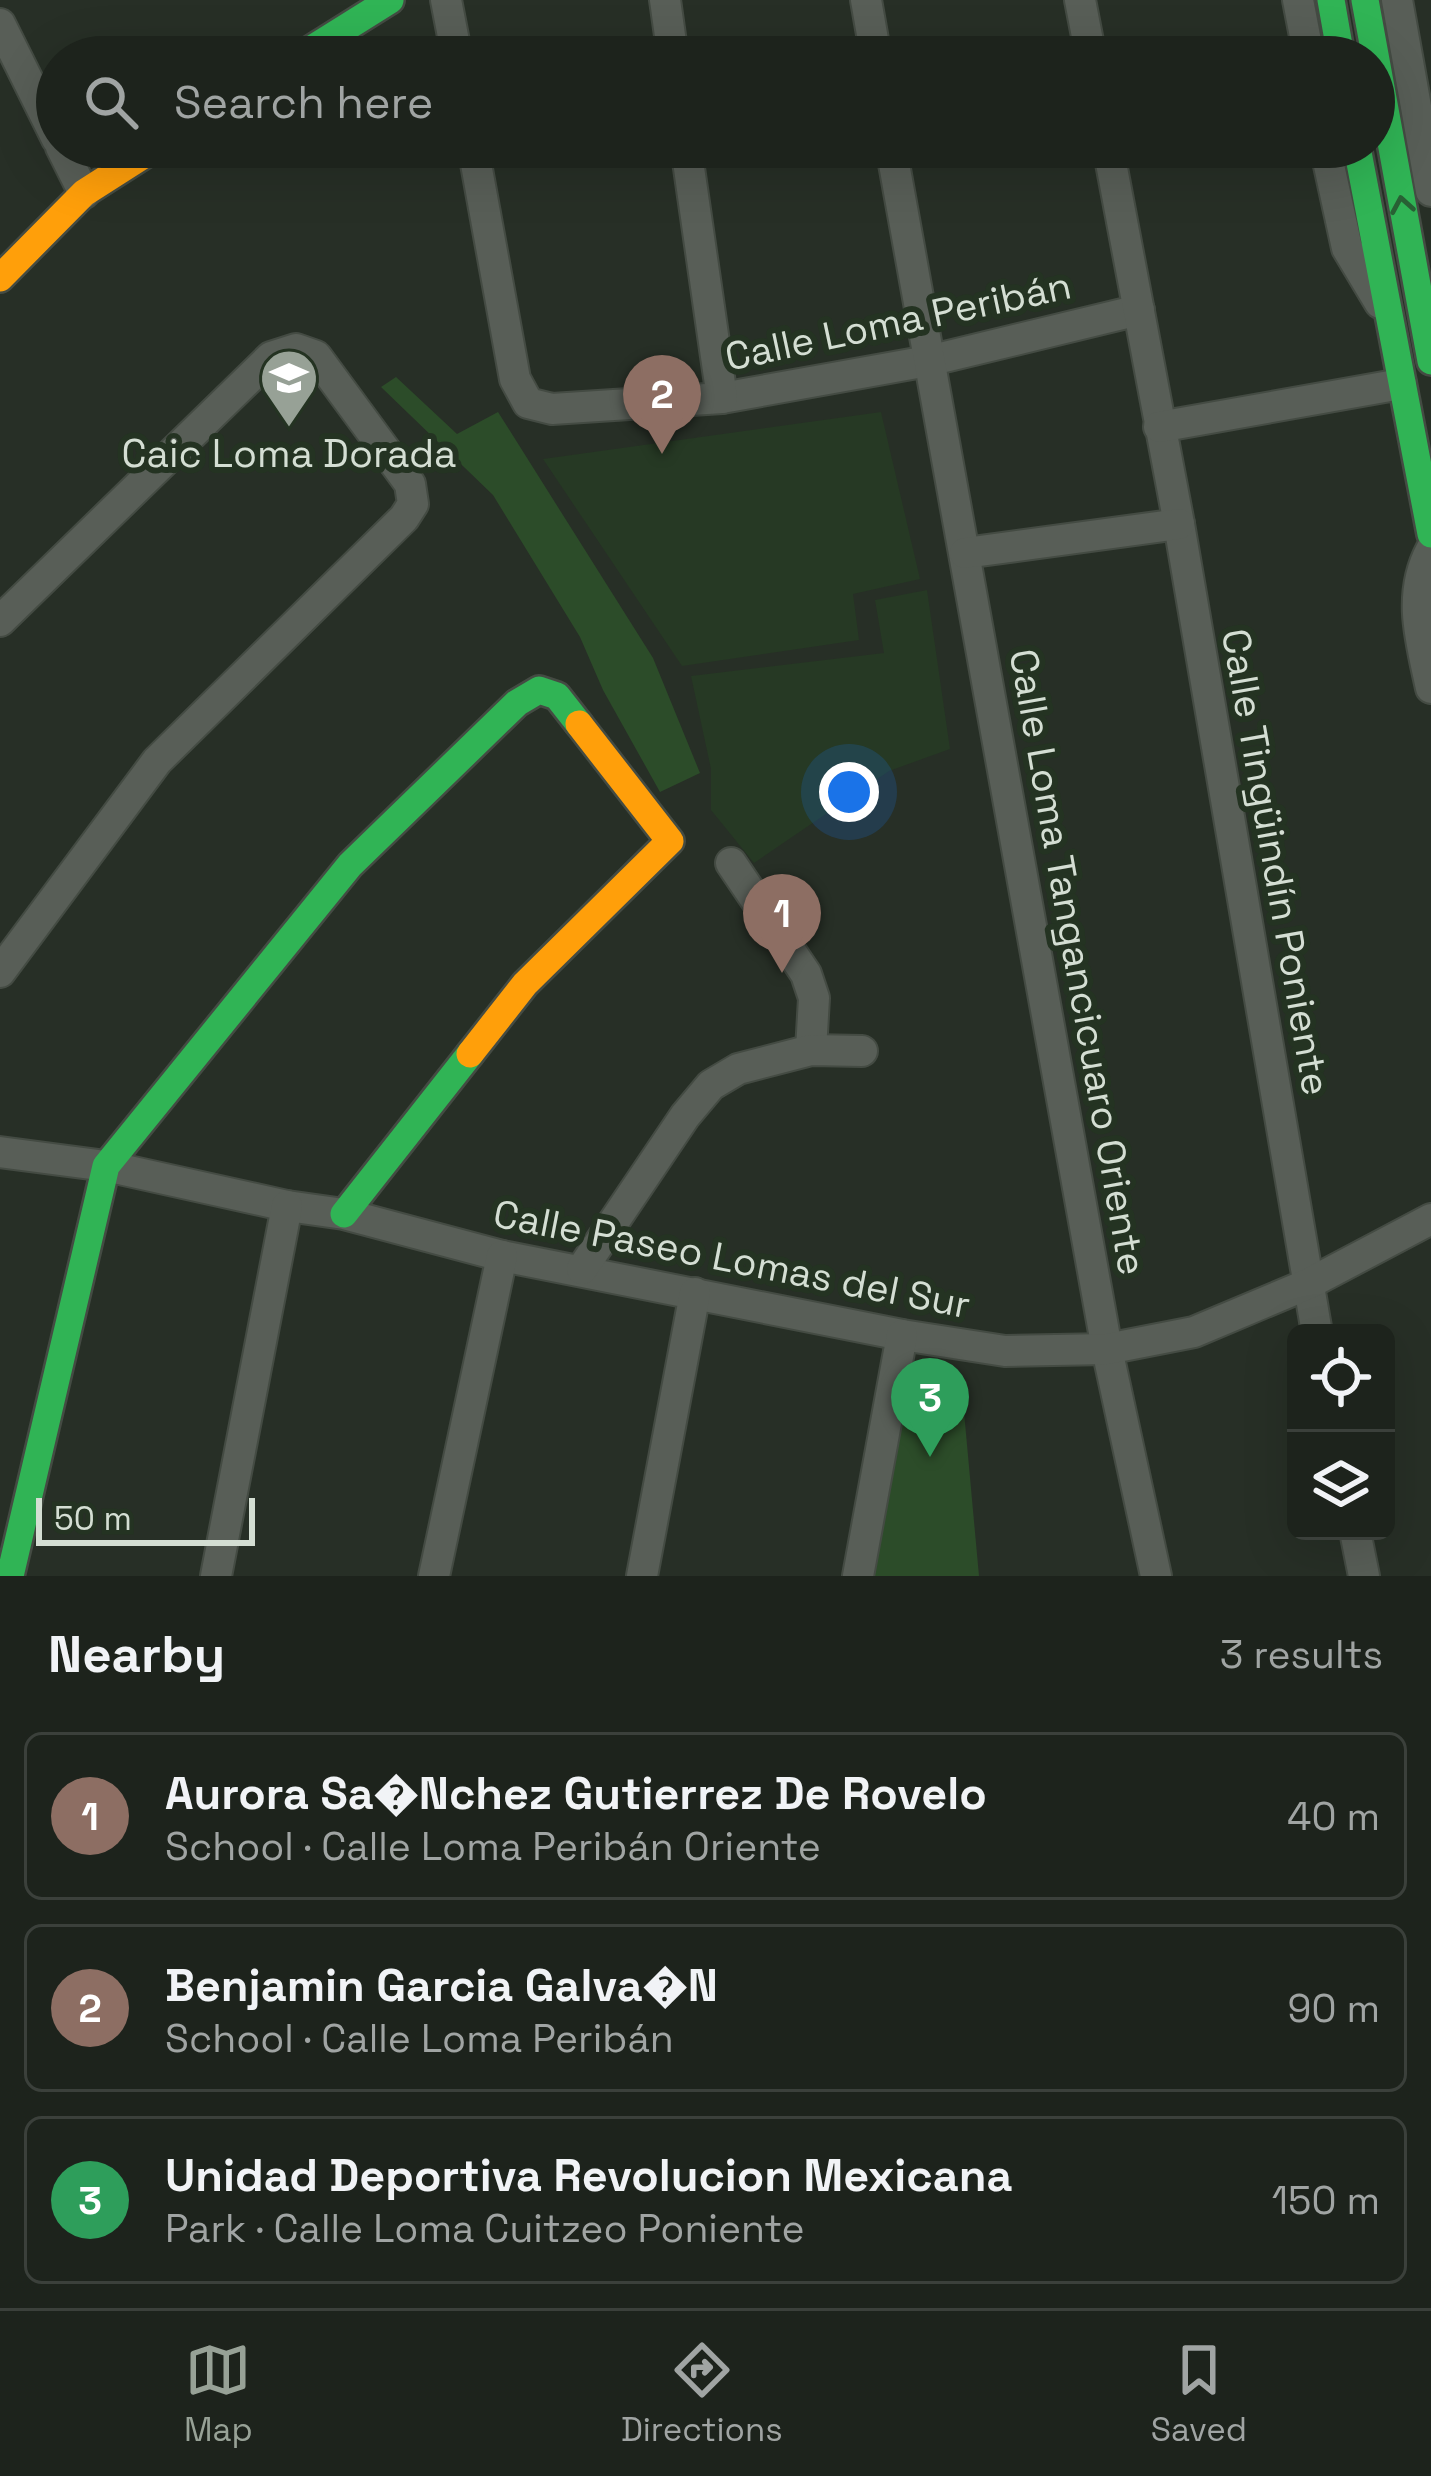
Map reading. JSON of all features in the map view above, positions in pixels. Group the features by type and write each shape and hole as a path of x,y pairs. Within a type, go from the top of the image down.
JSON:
{"street":[{"path":"333,36 390,0"},
{"path":"446,0 453,36"},
{"path":"665,0 670,36"},
{"path":"866,0 872,36"},
{"path":"1080,0 1087,36"},
{"path":"1298,0 1305,36"},
{"path":"1331,0 1337,36"},
{"path":"1365,0 1372,36"},
{"path":"1403,3 1431,191"},
{"path":"0,24 36,97"},
{"path":"1160,431 1398,372 1430,358 1395,165"},
{"path":"72,168 84,193"},
{"path":"0,278 84,193 123,168"},
{"name":"Calle Loma Peribán","path":"477,168 515,379 528,403 551,409 722,398 928,361 1139,310"},
{"path":"689,168 722,398"},
{"name":"Calle Loma Tangancicuaro Oriente","path":"895,168 1107,1348 1156,1576"},
{"name":"Calle Tingüindín Poniente","path":"1112,168 1179,524 1315,1324"},
{"path":"1329,168 1346,248 1387,312"},
{"path":"1361,168 1431,534"},
{"path":"0,621 271,357 296,349 316,356 410,484 413,504 404,518 158,761 0,972"},
{"path":"965,553 1179,524"},
{"path":"1431,550 1421,575 1417,606 1431,688"},
{"path":"10,1576 106,1166 350,865 517,703 538,690 557,696 670,841 525,984 344,1214"},
{"path":"731,863 806,974 814,998 811,1050"},
{"path":"582,1269 711,1085 738,1069 811,1050 862,1052"},
{"name":"Calle Paseo Lomas del Sur","path":"0,1152 106,1166 344,1214 502,1256 1005,1351 1107,1348 1194,1331 1308,1284 1431,1219"},
{"path":"216,1576 287,1206"},
{"path":"434,1576 502,1256"},
{"path":"642,1576 695,1292"},
{"path":"858,1576 902,1335"},
{"path":"1357,1540 1364,1576"}],"shaded area":[{"path":"396,377 457,434 498,412 653,658 700,773 660,792 603,690 580,637 493,495 381,387"},
{"path":"881,412 920,579 853,594 859,640 682,666 543,459"},
{"path":"927,590 950,749 889,771 754,863 711,810 711,769 691,676 884,653 875,600"},
{"path":"962,1390 979,1576 866,1576 908,1398"}],"traffic: fast":[{"path":"333,36 390,0"},
{"path":"1331,0 1337,36"},
{"path":"1365,0 1372,36"},
{"path":"1395,164 1431,361"},
{"path":"1361,168 1431,534"},
{"path":"10,1576 106,1166 350,865 517,703 539,690 557,696 579,724"},
{"path":"344,1214 470,1054"}],"traffic: slow":[{"path":"0,278 84,193 123,168"},
{"path":"470,1054 525,984 670,841 579,724"}],"place":[{"name":"Caic Loma Dorada","path":"289,429"},
{"name":"Benjamin Garcia Galva�N","path":"662,454"},
{"name":"Aurora Sa�Nchez Gutierrez De Rovelo","path":"782,973"},
{"name":"Unidad Deportiva Revolucion Mexicana","path":"930,1457"}]}
